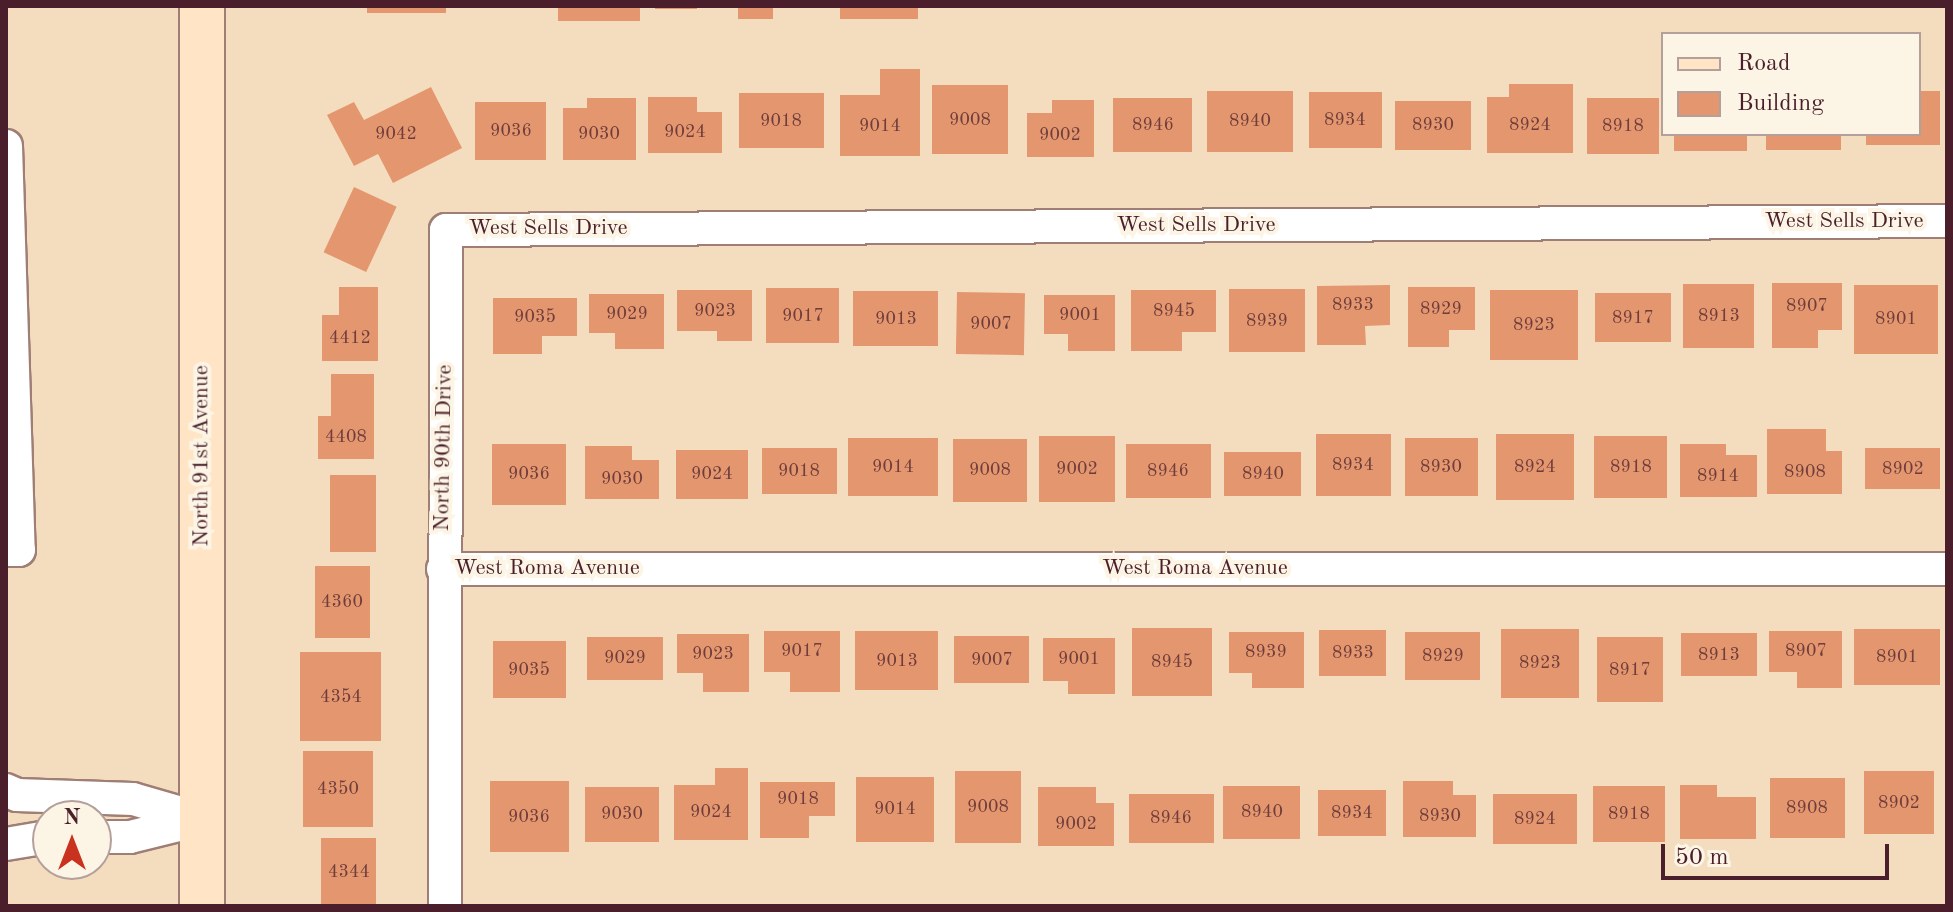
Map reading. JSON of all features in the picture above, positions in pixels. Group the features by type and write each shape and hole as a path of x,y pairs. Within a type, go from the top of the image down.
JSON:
{"main road":[{"name":"North 91st Avenue","path":"202,6 202,906"}],"street":[{"path":"7,146 12,550"},
{"name":"West Sells Drive","path":"446,230 1947,221"},
{"name":"North 90th Drive","path":"445,906 443,569 446,230"},
{"name":"West Roma Avenue","path":"443,569 1947,569"},
{"path":"6,790 17,795 133,799 202,819"},
{"path":"112,837 130,837 202,819"},
{"path":"6,844 32,840"}],"building":[{"path":"367,6 446,6 446,13 367,13"},
{"path":"558,6 640,6 640,21 558,21"},
{"path":"655,6 697,6 697,9 655,9"},
{"path":"738,6 773,6 773,19 738,19"},
{"path":"840,6 918,6 918,19 840,19"},
{"path":"880,69 920,69 920,156 840,156 840,95 880,95"},
{"path":"1509,84 1573,84 1573,153 1487,153 1487,97 1509,97"},
{"path":"932,85 1008,85 1008,154 932,154"},
{"path":"431,87 462,148 393,183 378,154 354,166 327,115 354,102 364,120"},
{"path":"1207,91 1293,91 1293,152 1207,152"},
{"path":"1921,91 1940,91 1940,145 1866,145 1866,136 1921,136"},
{"path":"1309,92 1382,92 1382,148 1309,148"},
{"path":"739,93 824,93 824,148 739,148"},
{"path":"648,97 697,97 697,112 722,112 722,153 648,153"},
{"path":"587,98 636,98 636,160 563,160 563,108 587,108"},
{"path":"1113,98 1192,98 1192,152 1113,152"},
{"path":"1587,98 1659,98 1659,154 1587,154"},
{"path":"1052,100 1094,100 1094,157 1027,157 1027,113 1052,113"},
{"path":"1395,101 1471,101 1471,150 1395,150"},
{"path":"475,102 546,102 546,160 475,160"},
{"path":"1674,136 1747,136 1747,151 1674,151"},
{"path":"1766,136 1841,136 1841,150 1766,150"},
{"path":"354,187 397,207 366,272 324,252"},
{"path":"1772,283 1842,283 1842,330 1818,330 1818,348 1772,348"},
{"path":"1683,284 1754,284 1754,348 1683,348"},
{"path":"1390,285 1390,325 1365,326 1366,345 1317,345 1317,286"},
{"path":"1854,285 1938,285 1938,354 1854,354"},
{"path":"339,287 378,287 378,361 322,361 322,315 339,315"},
{"path":"1408,287 1475,287 1475,330 1449,330 1449,347 1408,347"},
{"path":"766,288 839,288 839,343 766,343"},
{"path":"1229,289 1305,289 1305,352 1229,352"},
{"path":"677,290 752,290 752,341 717,341 717,331 677,331"},
{"path":"1131,290 1216,290 1216,332 1182,332 1182,351 1131,351"},
{"path":"1490,290 1578,290 1578,360 1490,360"},
{"path":"853,291 938,291 938,346 853,346"},
{"path":"957,292 1025,293 1024,355 956,354"},
{"path":"1595,293 1671,293 1671,342 1595,342"},
{"path":"589,294 664,294 664,349 615,349 615,333 589,333"},
{"path":"1044,295 1115,295 1115,351 1068,351 1068,334 1044,334"},
{"path":"493,298 577,298 577,336 542,336 542,354 493,354"},
{"path":"331,374 374,374 374,459 318,459 318,416 331,416"},
{"path":"1767,429 1826,429 1826,451 1842,451 1842,494 1767,494"},
{"path":"1316,434 1391,434 1391,496 1316,496"},
{"path":"1496,434 1574,434 1574,500 1496,500"},
{"path":"1039,436 1115,436 1115,502 1039,502"},
{"path":"1594,436 1667,436 1667,498 1594,498"},
{"path":"848,438 938,438 938,496 848,496"},
{"path":"1405,438 1478,438 1478,496 1405,496"},
{"path":"953,439 1027,439 1027,502 953,502"},
{"path":"492,444 566,444 566,505 492,505"},
{"path":"1126,444 1211,444 1211,498 1126,498"},
{"path":"1680,444 1726,444 1726,455 1757,455 1757,497 1680,497"},
{"path":"585,446 632,446 632,460 659,460 659,499 585,499"},
{"path":"762,448 837,448 837,494 762,494"},
{"path":"1865,448 1940,448 1940,489 1865,489"},
{"path":"676,450 748,450 748,499 676,499"},
{"path":"1224,452 1301,452 1301,496 1224,496"},
{"path":"330,475 376,475 376,552 330,552"},
{"path":"315,566 370,566 370,638 315,638"},
{"path":"1132,628 1212,628 1212,696 1132,696"},
{"path":"1501,629 1579,629 1579,698 1501,698"},
{"path":"1854,629 1940,629 1940,685 1854,685"},
{"path":"1319,630 1386,630 1386,676 1319,676"},
{"path":"764,631 840,631 840,692 790,692 790,672 764,672"},
{"path":"855,631 938,631 938,690 855,690"},
{"path":"1769,631 1842,631 1842,688 1797,688 1797,672 1769,672"},
{"path":"1229,632 1304,632 1304,688 1252,688 1252,673 1229,673"},
{"path":"1405,632 1480,632 1480,680 1405,680"},
{"path":"1681,633 1757,633 1757,676 1681,676"},
{"path":"677,634 749,634 749,692 703,692 703,673 677,673"},
{"path":"954,636 1029,636 1029,683 954,683"},
{"path":"587,637 663,637 663,680 587,680"},
{"path":"1597,637 1663,637 1663,702 1597,702"},
{"path":"1043,638 1115,638 1115,694 1068,694 1068,681 1043,681"},
{"path":"493,641 566,641 566,698 493,698"},
{"path":"300,652 381,652 381,741 300,741"},
{"path":"303,751 373,751 373,827 303,827"},
{"path":"715,768 748,768 748,840 674,840 674,785 715,785"},
{"path":"955,771 1021,771 1021,843 955,843"},
{"path":"1864,771 1934,771 1934,834 1864,834"},
{"path":"856,777 934,777 934,842 856,842"},
{"path":"1770,778 1845,778 1845,838 1770,838"},
{"path":"490,781 569,781 569,852 490,852"},
{"path":"1403,781 1453,781 1453,795 1476,795 1476,837 1403,837"},
{"path":"760,782 835,782 835,816 809,816 809,838 760,838"},
{"path":"1680,785 1717,785 1717,797 1756,797 1756,839 1680,839"},
{"path":"1223,786 1300,786 1300,839 1223,839"},
{"path":"1593,786 1665,786 1665,842 1593,842"},
{"path":"585,787 659,787 659,842 585,842"},
{"path":"1038,787 1096,787 1096,803 1114,803 1114,846 1038,846"},
{"path":"1318,790 1386,790 1386,836 1318,836"},
{"path":"1129,794 1214,794 1214,843 1129,843"},
{"path":"1493,794 1577,794 1577,844 1493,844"},
{"path":"321,838 376,838 376,906 321,906"}]}
